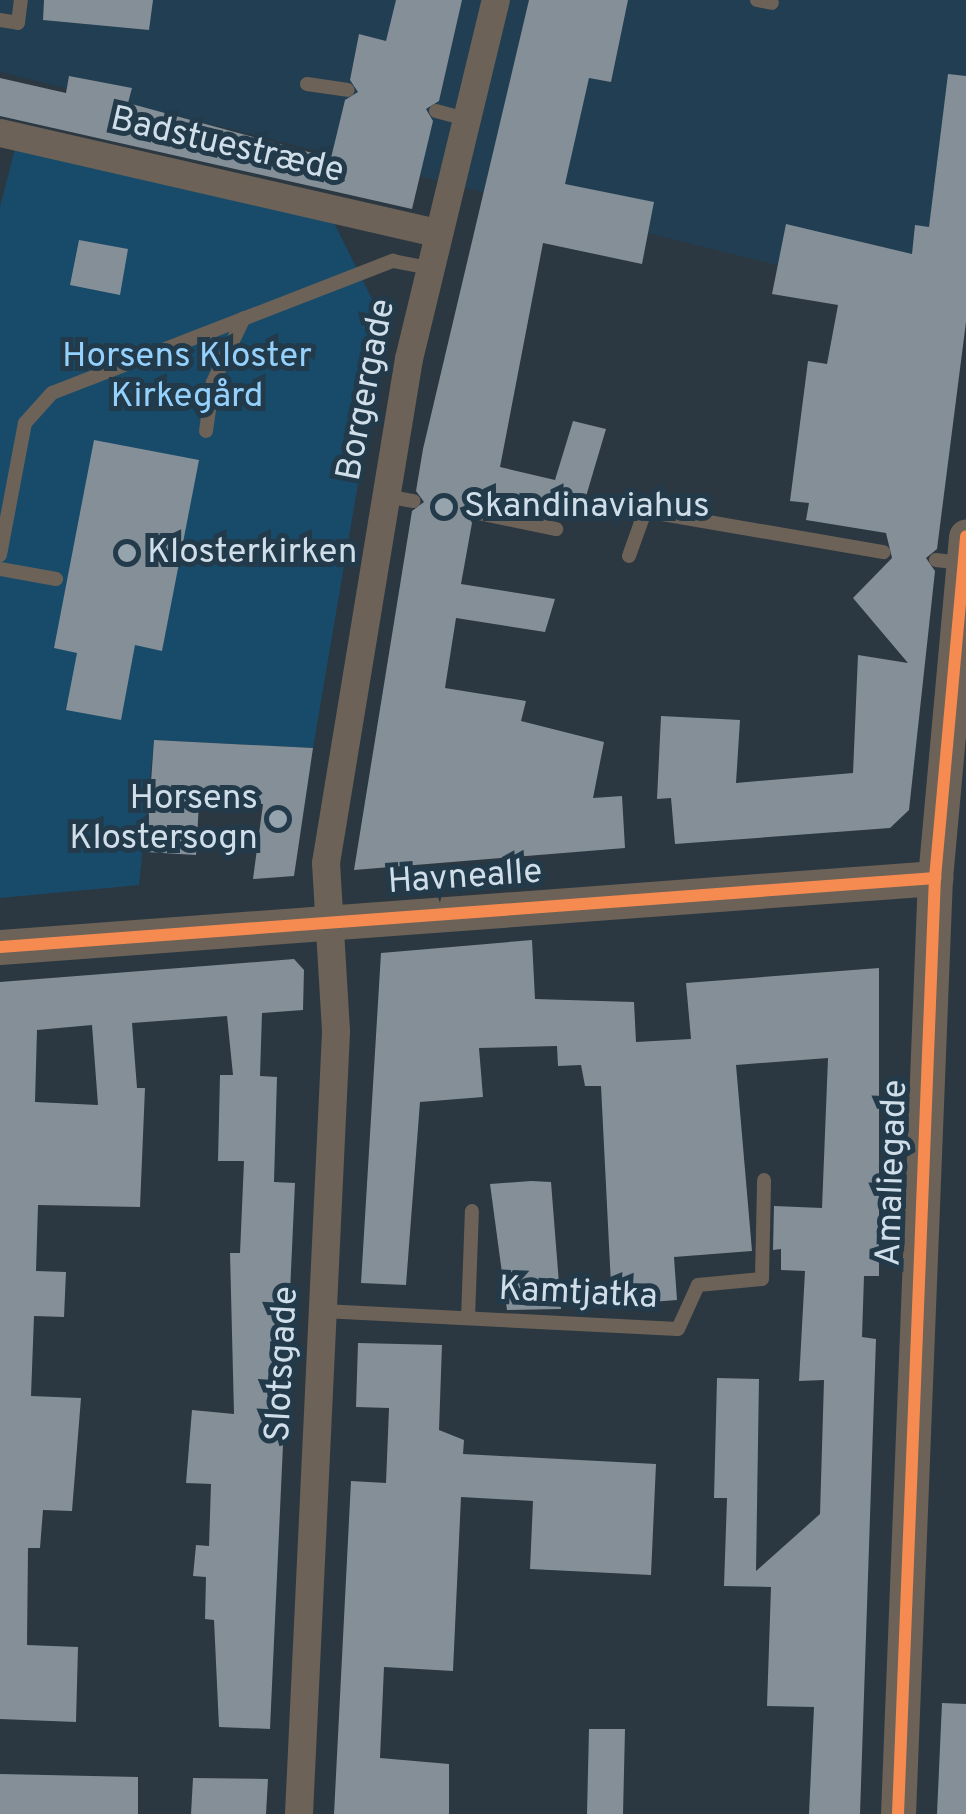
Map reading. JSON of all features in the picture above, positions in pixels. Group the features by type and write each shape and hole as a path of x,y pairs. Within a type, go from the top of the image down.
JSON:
{"street":[{"name":"Borgergade","path":"324,919 384,496 430,268 496,0"},
{"name":"Badstuestræde","path":"0,133 438,233"},
{"name":"Amaliegade","path":"898,1814 935,878 956,748 955,553"},
{"name":"Havnealle","path":"0,947 324,919 935,878"},
{"name":"Slotsgade","path":"300,1814 336,1032 324,919"}],"lane":[{"path":"0,20 18,22 21,0"},
{"path":"308,84 348,90"},
{"path":"436,111 466,119"},
{"path":"0,554 34,407 244,318 392,261 430,268"},
{"path":"206,431 214,382 244,318"},
{"path":"384,496 414,501"},
{"path":"629,556 645,511 883,552"},
{"path":"473,512 556,529"},
{"path":"0,569 56,579"},
{"name":"Kamtjatka","path":"323,1311 678,1329 698,1286 762,1279 764,1180"},
{"path":"468,1318 472,1211"}],"shaded area":[{"path":"0,0 966,0 966,312 0,72"}],"green space":[{"name":"Horsens Kloster Kirkegård","path":"15,149 332,219 385,325 313,748 154,740 139,885 0,898 0,207"}],"building":[{"path":"44,0 153,0 149,30 43,20"},
{"path":"396,0 462,0 439,101 426,109 433,121 412,209 0,116 0,78 66,93 69,76 132,88 128,103 331,158 345,100 358,92 350,80 359,34 386,41"},
{"path":"529,0 628,0 611,82 589,78 565,184 654,202 642,264 543,243 500,467 555,480 573,421 606,429 579,520 476,494 464,506 472,523 461,584 555,599 545,632 456,618 445,688 526,701 521,721 604,742 593,798 622,796 625,848 354,870 412,511 424,502 416,491 423,449"},
{"path":"948,74 966,76 966,322 937,549 926,558 935,571 909,810 890,828 675,844 671,798 657,799 661,716 740,720 736,783 853,773 858,655 908,663 853,598 892,558 886,533 806,520 809,503 790,501 808,361 827,364 838,305 772,294 786,224 912,254 915,225 929,227"},
{"path":"79,240 128,249 120,295 70,285"},
{"name":"Klosterkirken","path":"94,440 199,460 162,651 135,645 121,720 66,710 77,653 54,648"},
{"path":"154,740 313,748 294,876 253,879 263,804 199,803 196,855 146,852"},
{"path":"532,940 535,999 634,1002 636,1042 691,1039 686,983 879,968 879,1276 864,1276 862,1337 876,1339 860,1814 809,1814 814,1707 767,1706 771,1587 724,1586 727,1498 714,1498 717,1378 759,1379 756,1571 820,1514 824,1380 799,1381 805,1271 781,1270 781,1249 773,1250 774,1206 822,1208 828,1058 736,1065 752,1251 674,1257 677,1300 612,1305 601,1086 585,1086 581,1065 558,1066 557,1046 479,1048 483,1097 420,1102 406,1285 361,1283 381,953"},
{"path":"294,959 304,970 303,1010 262,1013 260,1076 277,1077 274,1182 295,1183 270,1729 219,1727 214,1620 205,1619 206,1577 193,1576 196,1545 209,1546 211,1484 186,1483 192,1410 234,1414 230,1253 240,1253 244,1161 218,1161 220,1075 233,1075 227,1016 132,1023 137,1088 145,1088 140,1207 38,1205 36,1271 66,1272 64,1317 34,1316 31,1396 81,1398 72,1511 43,1510 40,1548 28,1548 27,1645 78,1647 76,1722 0,1719 0,982","holes":["92,1025 98,1105 35,1102 37,1030"]},
{"path":"551,1182 561,1309 507,1310 490,1184"},
{"path":"358,1343 442,1345 439,1430 464,1440 463,1454 656,1464 651,1575 530,1569 533,1501 461,1497 453,1671 384,1667 380,1758 449,1764 449,1814 334,1814 351,1481 386,1483 389,1408 356,1407"},
{"path":"942,1703 966,1704 966,1814 937,1814"},
{"path":"589,1729 625,1729 623,1814 587,1814"},
{"path":"0,1774 138,1777 138,1814 0,1814"},
{"path":"193,1778 268,1779 266,1814 191,1814"}],"cycle path":[{"path":"898,1814 935,878 966,536"},
{"path":"0,947 935,878"}],"place":[{"name":"Skandinaviahus","path":"444,507"},
{"name":"Klosterkirken","path":"127,553"},
{"name":"Horsens Klostersogn","path":"278,819"}]}
